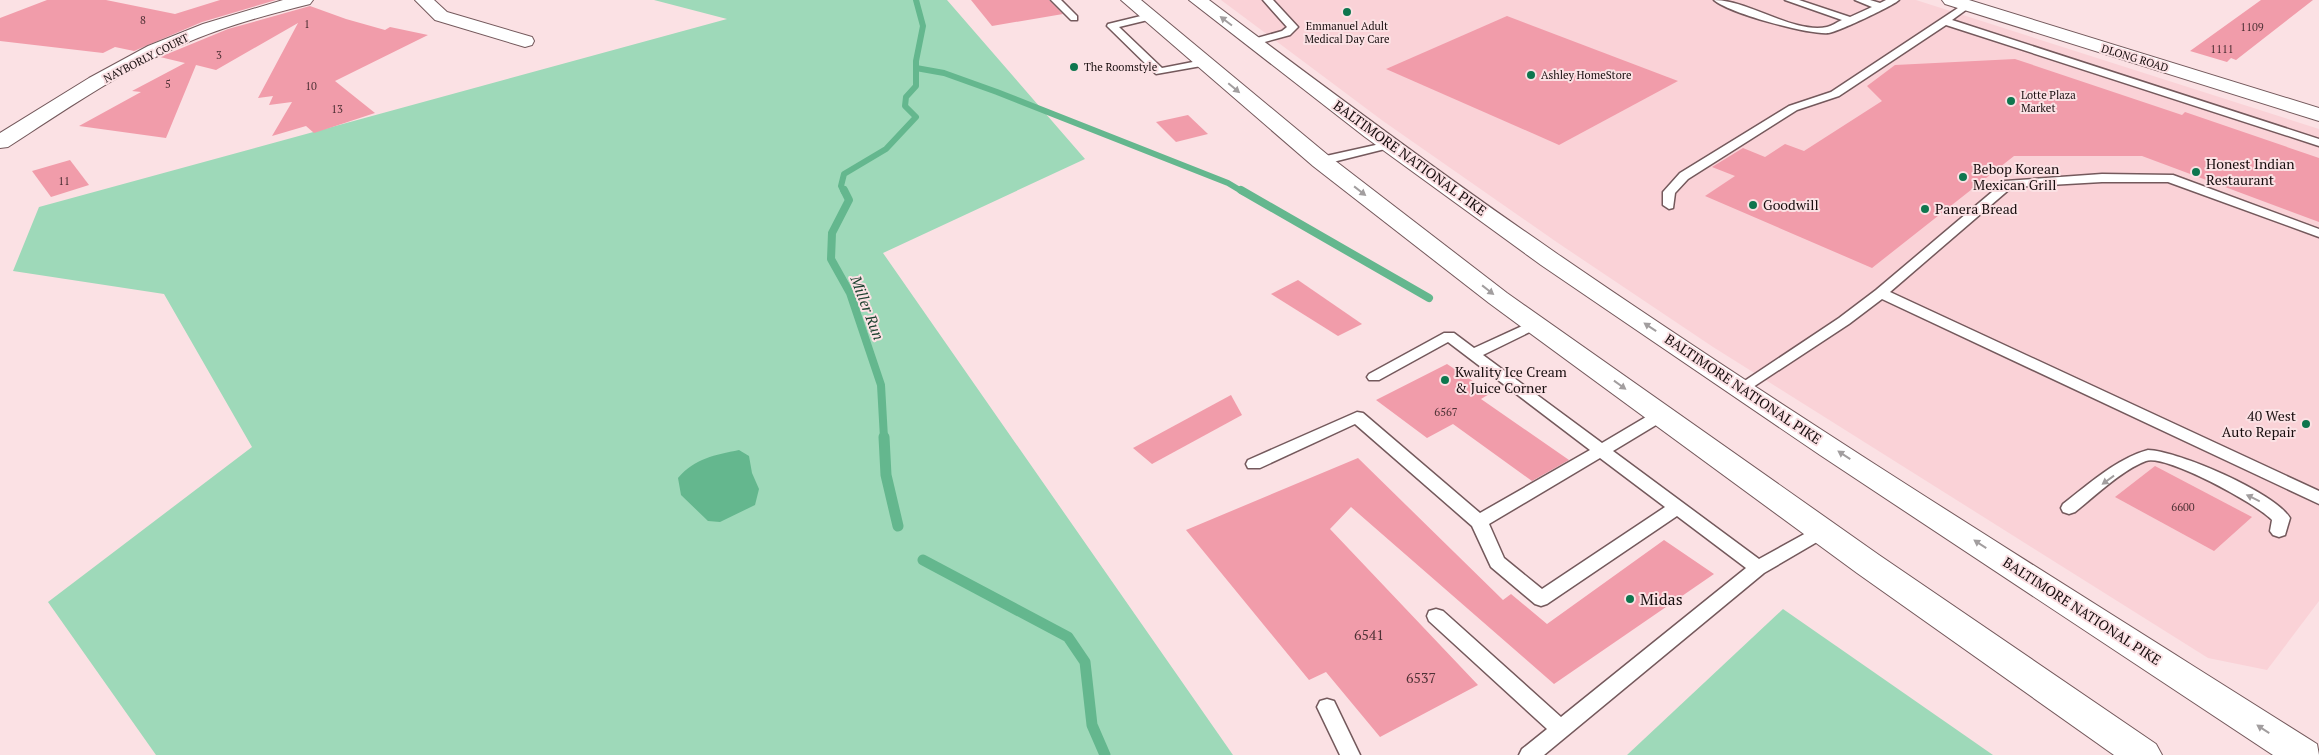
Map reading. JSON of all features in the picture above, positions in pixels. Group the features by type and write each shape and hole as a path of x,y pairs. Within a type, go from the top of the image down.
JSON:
{"main road":[{"name":"NAYBORLY COURT","path":"0,142 122,67 156,50 232,20 304,0"},
{"path":"424,0 441,16 524,41"},
{"name":"BALTIMORE NATIONAL PIKE","path":"1198,0 1389,145 1550,259 1742,388 2304,755"},
{"name":"DLONG ROAD","path":"1959,2 2319,115"},
{"path":"1140,8 1321,161 1535,324 1823,531 2143,755"}],"lane":[{"path":"1056,0 1074,18"},
{"path":"1254,42 1286,33 1293,27 1268,0"},
{"path":"1719,0 1792,26 1818,31 1829,30 1894,0"},
{"path":"1790,0 1850,20"},
{"path":"1860,0 1880,6"},
{"path":"1669,205 1669,192 1684,176 1793,108 1836,94 1945,21 1959,2"},
{"path":"1140,8 1112,26 1160,72 1203,63"},
{"path":"1945,21 2319,143"},
{"path":"1321,161 1389,145"},
{"path":"1742,388 1844,321 1881,293 2008,184 2102,178 2169,178 2319,233"},
{"path":"1881,293 2319,498"},
{"path":"1473,354 1535,324"},
{"path":"1374,377 1449,336 1758,568"},
{"path":"1478,522 1661,415"},
{"path":"1254,464 1357,417 1478,522 1497,562 1541,598 1678,507"},
{"path":"2196,470 2215,450"},
{"path":"2069,508 2139,457 2147,455 2168,458 2270,507 2281,518 2279,531"},
{"path":"1529,755 1758,568 1823,531"},
{"path":"1436,616 1561,729"},
{"path":"1327,707 1350,755"}],"shaded area":[{"path":"654,0 947,0 1085,159 883,253 1233,755 156,755 48,602 252,447 164,294 13,271 39,207 727,19"},
{"path":"1221,0 1916,0 2319,129 2319,601 2267,670 2208,658 1713,347 1558,243 1383,121"},
{"path":"739,450 749,456 752,473 759,489 755,505 720,522 708,521 681,495 678,478 691,466 706,458"},
{"path":"1783,609 1993,755 1627,755"}],"building":[{"path":"47,0 106,0 175,14 220,0 276,0 202,22 134,51 115,47 103,53 0,41 0,18"},
{"path":"971,0 1049,0 1063,14 992,26"},
{"path":"2261,0 2313,0 2236,60 2231,58 2227,62 2190,51"},
{"path":"310,6 385,30 390,27 428,35 335,81 375,113 314,133 306,126 272,136 292,102 269,105 273,96 258,98 298,23 216,70 196,65 166,138 79,126 141,92 132,91 185,63 160,57 228,29"},
{"name":"Ashley HomeStore","path":"1507,16 1678,81 1559,145 1386,69"},
{"path":"2015,59 2182,115 2185,112 2319,158 2319,222 2142,156 2014,156 1872,268 1705,196 1735,176 1712,167 1743,148 1765,157 1785,144 1804,151 1882,101 1867,86 1895,65"},
{"path":"1188,115 1208,134 1176,142 1156,122"},
{"path":"70,160 89,185 51,197 32,171"},
{"path":"1298,280 1362,324 1338,336 1271,294"},
{"path":"1447,364 1491,393 1481,399 1569,460 1532,481 1453,424 1427,438 1376,400"},
{"path":"1231,395 1242,415 1152,464 1133,448"},
{"path":"1358,458 1503,600 1511,594 1547,624 1664,540 1714,574 1554,684 1351,507 1330,529 1478,685 1380,737 1326,672 1309,680 1186,530"},
{"path":"2155,466 2252,517 2214,551 2115,497"}],"waterway":[{"name":"Miller Run","path":"916,0 923,26 916,68"},
{"name":"Miller Run","path":"844,192 841,186 844,174 886,149 916,117 905,106 906,97 916,86 916,68"},
{"path":"916,68 944,73 997,92 1228,183 1243,192"},
{"name":"Miller Run","path":"844,190 849,200 832,233 831,259 850,293 881,385 884,438"},
{"path":"1241,190 1429,298"},
{"name":"Miller Run","path":"884,437 886,475 898,526"},
{"name":"Miller Run","path":"923,560 1068,637 1085,662 1092,725 1105,755"}],"place":[{"name":"Emmanuel Adult Medical Day Care","path":"1347,12"},
{"name":"The Roomstyle","path":"1074,67"},
{"name":"Ashley HomeStore","path":"1531,75"},
{"name":"Lotte Plaza Market","path":"2011,101"},
{"name":"Honest Indian Restaurant","path":"2196,172"},
{"name":"Bebop Korean Mexican Grill","path":"1963,177"},
{"name":"Goodwill","path":"1753,205"},
{"name":"Panera Bread","path":"1925,209"},
{"name":"Kwality Ice Cream & Juice Corner","path":"1445,380"},
{"name":"40 West Auto Repair","path":"2306,424"},
{"name":"Midas","path":"1630,599"}]}
